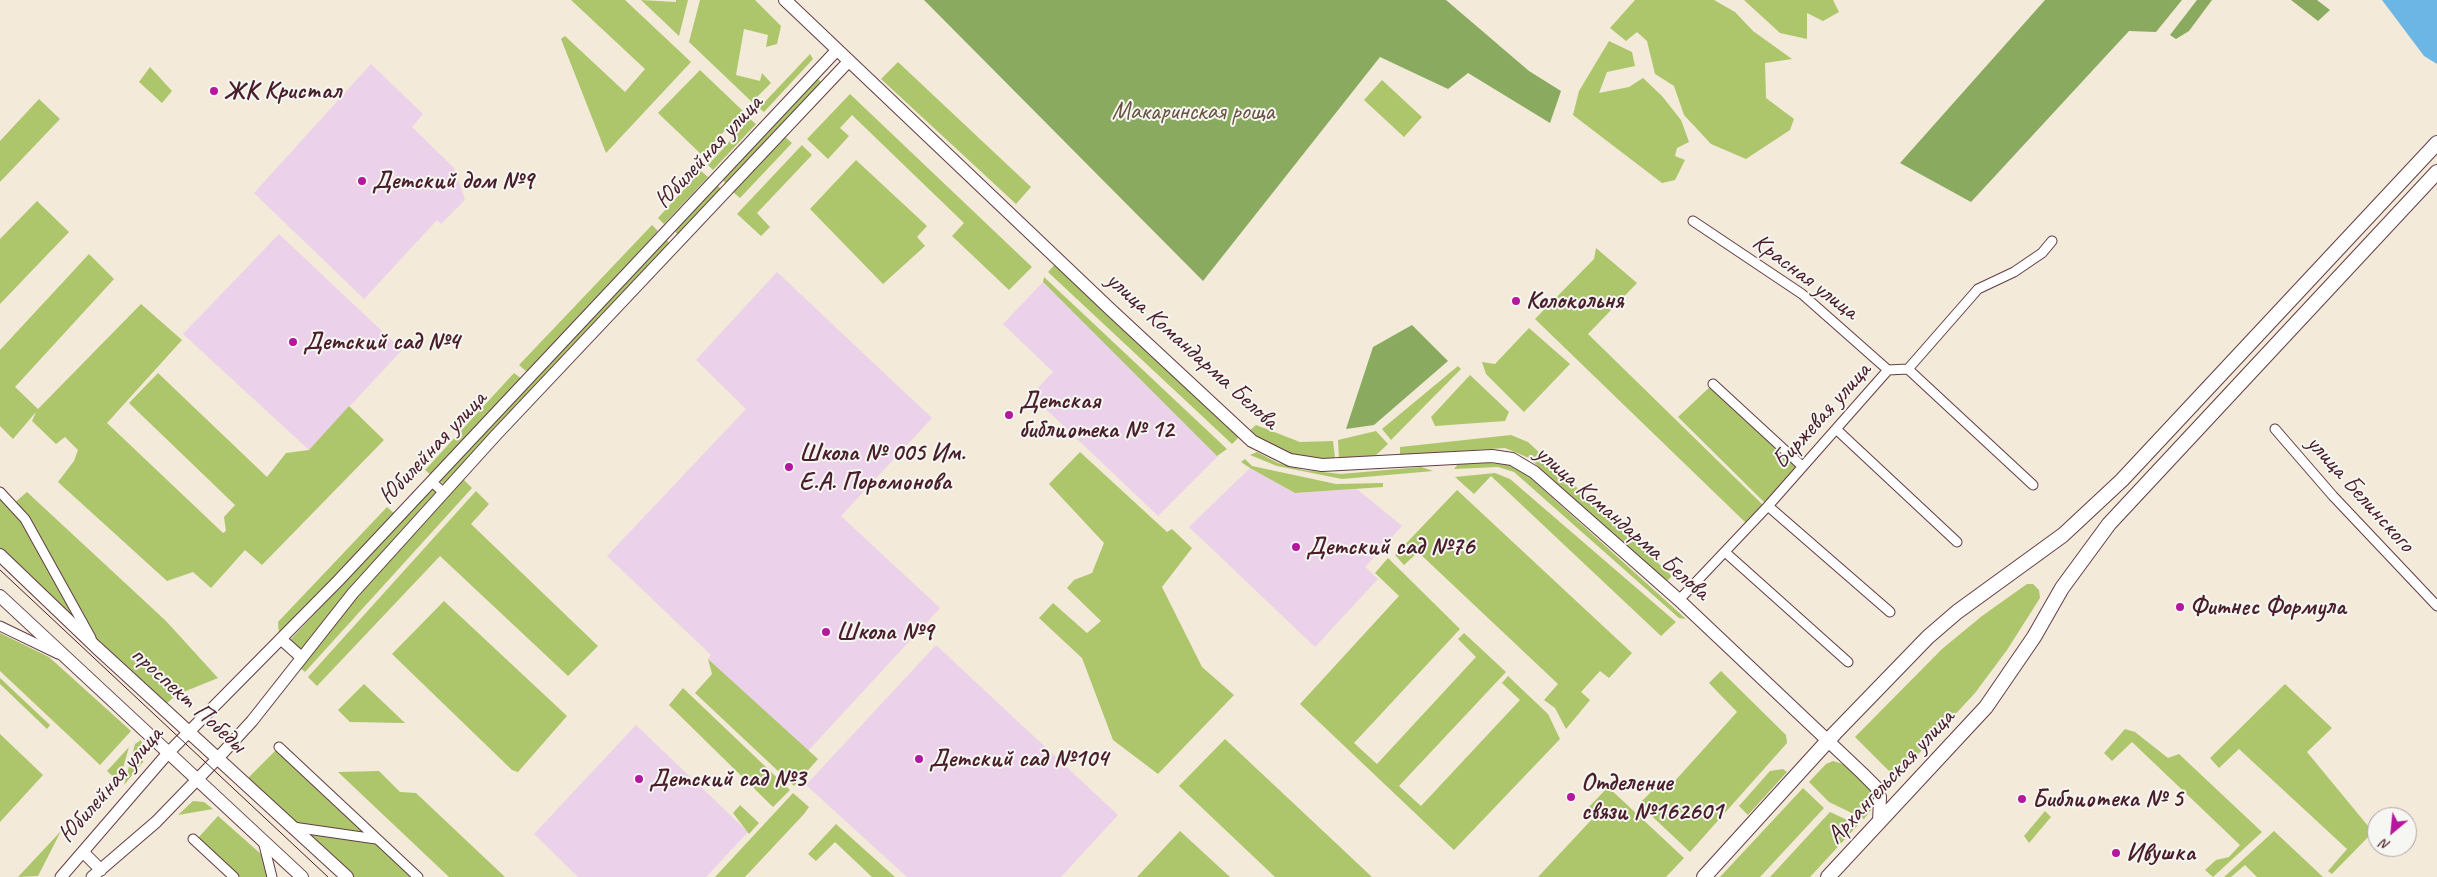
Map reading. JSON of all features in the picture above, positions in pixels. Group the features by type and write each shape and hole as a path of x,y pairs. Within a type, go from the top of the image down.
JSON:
{"main road":[{"name":"улица Командарма Белова","path":"785,0 1252,441 1290,460 1322,465 1492,456 1512,459 1534,472 1679,600 1876,787 1880,797 1879,824"},
{"path":"1704,877 1828,740 1928,636 1957,612 2063,535 2122,480 2437,143"},
{"name":"Архангельская улица","path":"1828,877 1986,707 2015,667 2086,554 2130,500 2437,172"},
{"name":"проспект Победы","path":"0,555 96,647 346,877"},
{"name":"проспект Победы","path":"0,596 302,877"}],"street":[{"name":"Юбилейная улица","path":"61,877 168,753 282,640 837,50"},
{"name":"Юбилейная улица","path":"96,873 156,822 198,780 252,721 353,593 444,492 849,62"},
{"name":"Красная улица","path":"1693,221 1802,294 1888,370"},
{"path":"666,231 678,243"},
{"name":"Биржевая улица","path":"1679,600 1768,506 1888,370 1908,369 1978,289 2014,272 2042,253 2052,241"},
{"path":"1908,369 2033,485"},
{"path":"1713,384 1802,466"},
{"path":"1836,428 1957,542"},
{"name":"улица Белинского","path":"2275,429 2346,509 2437,606"},
{"path":"432,482 444,492"},
{"path":"0,492 25,519 96,647"},
{"path":"1768,506 1890,612"},
{"path":"1725,552 1848,662"},
{"path":"0,626 65,657"},
{"path":"282,640 301,657"},
{"path":"278,747 418,877"},
{"path":"293,827 376,839"},
{"path":"192,839 234,877"},
{"path":"263,840 272,877"},
{"path":"83,852 96,873"}],"shaded area":[{"name":"Детский дом №9","path":"371,64 423,114 412,127 454,168 465,200 441,224 437,220 364,299 254,193"},
{"name":"Детский сад №4","path":"279,234 402,350 309,450 183,334"},
{"name":"Школа № 005 Им. Е.А. Поромонова","path":"777,272 932,418 841,516 940,608 808,751 708,659 711,655 607,556 746,409 696,360"},
{"path":"1043,282 1218,456 1158,516 1031,395 1053,372 1003,324"},
{"name":"Детский сад №76","path":"1250,468 1295,493 1357,489 1402,526 1365,567 1378,579 1315,647 1189,527"},
{"path":"936,645 1118,815 1061,877 907,877 806,785"},
{"name":"Детский сад №3","path":"636,725 748,832 706,877 578,877 534,834"}],"green space":[{"path":"571,0 625,0 691,62 606,153 561,39 565,36 625,92 645,69"},
{"path":"641,0 676,2 676,0 688,0 679,36"},
{"path":"700,0 755,0 781,26 777,44 766,47 768,35 744,29 736,75 760,81 762,73 771,83 752,102 689,42"},
{"name":"Макаринская роща","path":"924,0 1446,0 1529,71 1561,91 1550,123 1468,73 1448,89 1380,57 1203,281"},
{"path":"1635,0 1714,0 1735,12 1753,31 1792,59 1765,63 1766,98 1794,119 1790,130 1746,159 1711,144 1684,115 1674,86 1655,74 1647,41 1637,32 1626,41 1610,28"},
{"path":"1744,0 1833,0 1839,12 1823,21 1807,13 1807,39 1780,33"},
{"path":"2045,0 2182,0 2156,32 2129,31 1971,202 1900,163"},
{"path":"2197,0 2212,0 2189,31 2176,39 2170,35"},
{"path":"2291,0 2317,0 2330,10 2318,21"},
{"path":"1609,41 1632,52 1635,66 1607,72 1599,93 1629,87 1643,78 1662,96 1681,120 1689,142 1677,148 1675,156 1685,160 1675,180 1662,183 1573,115 1579,91"},
{"path":"810,54 813,59 764,112 759,108"},
{"path":"898,62 1031,187 1016,204 881,79"},
{"path":"150,67 172,91 162,103 139,82"},
{"path":"700,70 743,111 702,155 658,113"},
{"path":"817,78 821,82 726,184 722,179"},
{"path":"1382,80 1422,117 1404,137 1364,100"},
{"path":"850,94 1032,267 1009,290 952,236 964,223 852,115 840,128 849,136 828,159 807,139"},
{"path":"39,99 60,119 0,182 0,141"},
{"path":"750,119 756,124 713,170 708,165"},
{"path":"785,137 792,143 740,198 733,192"},
{"path":"802,145 812,155 757,213 770,227 761,236 737,214"},
{"path":"856,160 927,226 917,237 925,246 883,284 810,209"},
{"path":"701,171 708,177 664,224 658,218"},
{"path":"717,185 721,189 678,235 674,230"},
{"path":"37,201 69,232 0,304 0,239"},
{"path":"652,225 658,231 527,372 519,365"},
{"path":"666,239 670,244 444,485 440,481"},
{"path":"1596,248 1637,283 1588,334 1763,505 1746,523 1535,319 1594,259"},
{"path":"89,254 114,279 15,387 38,409 141,304 182,340 107,423 223,533 226,531 224,517 235,505 129,403 158,373 267,477 286,453 309,450 349,406 384,440 262,565 245,550 211,588 193,572 167,581 58,482 74,461 78,450 65,437 56,444 32,421 36,412 13,439 0,426 0,350"},
{"path":"1056,263 1241,435 1232,444 1048,272"},
{"path":"1044,277 1227,449 1217,456 1043,282"},
{"path":"1412,325 1448,361 1374,425 1346,429 1373,347"},
{"path":"1529,328 1570,364 1524,412 1486,374 1482,362 1495,364"},
{"path":"1458,366 1461,369 1391,440 1382,429"},
{"path":"514,373 522,379 431,475 425,470"},
{"path":"1470,375 1509,412 1505,421 1435,426 1431,417"},
{"path":"1713,384 1802,466 1768,506 1678,417"},
{"path":"1256,425 1300,442 1333,441 1335,458 1311,458 1279,451 1248,432"},
{"path":"1376,431 1388,444 1376,455 1366,458 1339,459 1338,440"},
{"path":"1511,435 1528,442 1672,576 1665,583 1529,458 1505,448 1400,455 1400,447"},
{"path":"1080,452 1167,532 1172,529 1192,548 1162,587 1202,667 1234,695 1158,774 1113,740 1082,658 1039,618 1053,603 1087,633 1101,621 1067,588 1074,580 1092,573 1104,543 1049,484"},
{"path":"1257,452 1278,463 1303,470 1341,474 1421,467 1433,471 1342,479 1277,466 1250,455"},
{"path":"1245,459 1252,466 1336,484 1383,483 1383,487 1295,493 1241,462"},
{"path":"1489,463 1509,465 1526,474 1686,619 1679,618 1514,472 1498,467 1454,469 1458,464"},
{"path":"1495,473 1510,479 1676,622 1661,636 1491,476 1474,494 1455,477"},
{"path":"462,478 472,488 305,672 299,667 356,596"},
{"path":"432,489 437,493 301,650 290,640"},
{"path":"1457,490 1632,653 1609,678 1600,671 1581,692 1590,700 1566,729 1555,708 1544,700 1558,684 1418,552 1404,565 1395,555"},
{"path":"476,491 489,504 471,524 598,646 568,676 440,556 317,686 308,677"},
{"path":"0,492 13,504 27,492 166,621 218,678 176,695 163,707 0,555"},
{"path":"387,507 395,514 279,636 278,622"},
{"path":"1388,558 1460,629 1354,743 1377,764 1476,657 1458,639 1464,633 1506,672 1399,786 1421,806 1520,700 1502,683 1508,676 1548,714 1560,739 1454,850 1300,704 1399,596 1375,573"},
{"path":"2027,584 2033,584 2039,590 2040,598 2007,650 1975,693 1896,778 1855,737 1942,649 1982,616"},
{"path":"444,601 567,716 518,772 512,770 392,654"},
{"path":"0,633 49,657 131,731 100,765 0,671"},
{"path":"708,659 818,759 794,786 695,693 712,674"},
{"path":"1721,671 1786,735 1787,743 1690,852 1639,804 1656,787 1664,793 1737,712 1709,683"},
{"path":"0,678 50,725 47,729 0,684"},
{"path":"364,684 405,723 350,722 338,710"},
{"path":"2285,684 2332,728 2307,752 2367,825 2367,838 2332,874 2328,871 2347,849 2239,749 2219,768 2210,758"},
{"path":"683,688 790,790 773,807 669,705"},
{"path":"2125,729 2135,732 2168,758 2179,754 2262,832 2213,877 2205,870 2216,860 2229,857 2240,845 2132,742 2112,761 2104,753"},
{"path":"0,734 43,775 0,822"},
{"path":"1225,739 1372,877 1275,877 1179,786"},
{"path":"141,740 145,751 143,762 124,785 135,744"},
{"path":"129,747 119,782 107,771"},
{"path":"279,747 418,877 347,877 244,782"},
{"path":"1833,761 1846,765 1871,791 1874,798 1874,806 1864,819 1829,802 1809,782 1826,764"},
{"path":"1783,769 1787,772 1748,815 1739,806 1770,771"},
{"path":"379,771 400,792 416,793 505,877 449,877 338,772"},
{"path":"1608,787 1684,858 1666,877 1538,877 1594,817 1587,809"},
{"path":"1803,788 1824,808 1760,877 1720,877"},
{"path":"793,793 809,807 804,814 745,877 715,877"},
{"path":"193,801 204,802 213,809 178,815"},
{"path":"740,805 759,823 749,834 733,813"},
{"path":"2045,811 2051,817 2029,843 2024,836"},
{"path":"1830,812 1858,825 1810,877 1770,877"},
{"path":"218,816 261,854 267,877 240,877 198,838"},
{"path":"836,824 895,877 872,877 835,842 816,861 808,854"},
{"path":"61,831 38,876 18,877"},
{"path":"1180,831 1230,877 1137,877"},
{"path":"2274,831 2323,877 2257,877 2245,865 2231,877 2224,877"}],"water":[{"path":"2382,0 2437,0 2437,64 2424,56"}],"tram line":[{"path":"0,570 328,877"}],"place":[{"name":"ЖК Кристал","path":"214,91"},
{"name":"Детский дом №9","path":"362,181"},
{"name":"Колокольня","path":"1516,301"},
{"name":"Детский сад №4","path":"293,342"},
{"name":"Детская библиотека № 12","path":"1009,415"},
{"name":"Школа № 005 Им. Е.А. Поромонова","path":"789,467"},
{"name":"Детский сад №76","path":"1296,547"},
{"name":"Фитнес Формула","path":"2180,607"},
{"name":"Школа №9","path":"826,632"},
{"name":"Детский сад №104","path":"919,759"},
{"name":"Детский сад №3","path":"639,779"},
{"name":"Отделение связи №162601","path":"1571,797"},
{"name":"Библиотека № 5","path":"2022,799"},
{"name":"Ивушка","path":"2116,853"}]}
